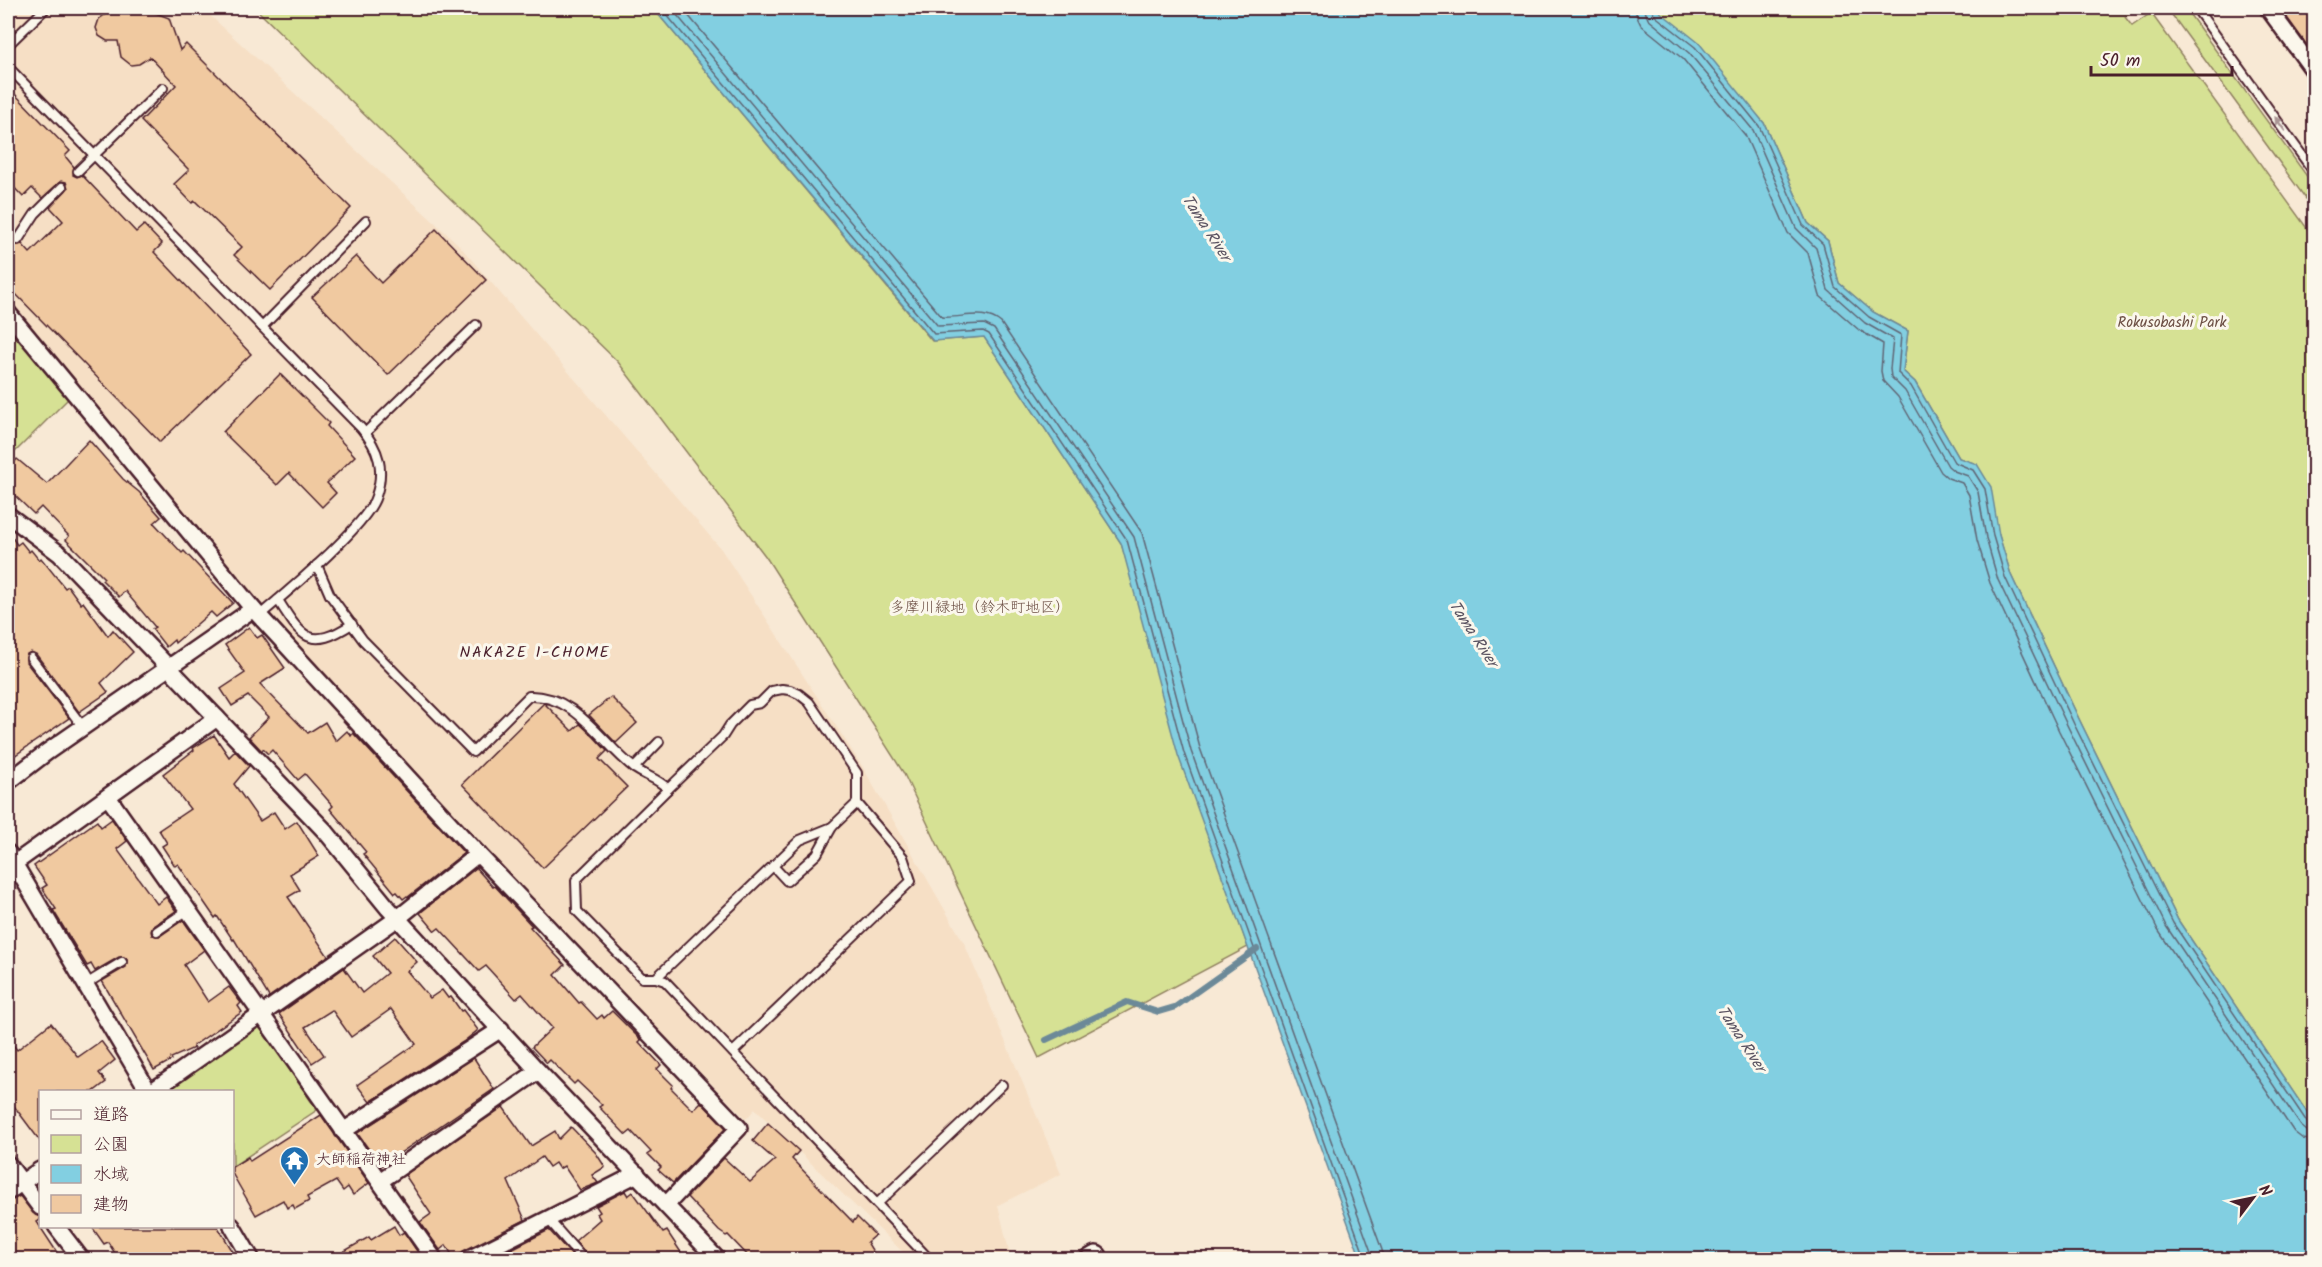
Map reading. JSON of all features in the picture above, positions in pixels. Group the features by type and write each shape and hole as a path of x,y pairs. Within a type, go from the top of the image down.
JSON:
{"street":[{"path":"2268,8 2314,71"},
{"path":"8,313 257,612 478,854 739,1128 666,1205"},
{"path":"8,515 60,554 326,832 398,918 538,1071 718,1260"},
{"path":"8,782 168,668 257,612"},
{"path":"149,1090 10,862 108,797 217,718"},
{"path":"108,797 435,1260"},
{"path":"153,1090 398,918 478,854"},
{"path":"343,1131 501,1029"},
{"path":"380,1180 538,1071"},
{"path":"8,1164 39,1205"},
{"path":"8,1192 39,1171"},
{"path":"467,1260 637,1174"},
{"path":"57,1228 82,1260"},
{"path":"233,1228 252,1260"}],"lane":[{"path":"8,45 46,8"},
{"path":"2196,8 2314,172"},
{"path":"9,71 365,433 378,452 380,475 376,498 361,520 317,565 278,600 257,612"},
{"path":"78,171 163,88"},
{"path":"18,240 35,214 62,187"},
{"path":"262,327 366,221"},
{"path":"365,433 476,325"},
{"path":"317,565 330,595 352,624 387,665 473,752 529,696 542,695 571,707 634,768 657,780 668,789"},
{"path":"278,600 294,626 311,638 320,640 352,624"},
{"path":"32,658 83,727"},
{"path":"773,866 787,881 817,854 832,827 856,802 857,773 850,761 808,702 800,694 782,689 772,691 760,703 750,705 730,724 723,736 576,880 577,911 642,978 666,981 930,1260"},
{"path":"634,768 660,742"},
{"path":"733,1052 911,881 903,857 856,802"},
{"path":"656,978 800,840 832,827"},
{"path":"157,931 188,910"},
{"path":"86,984 122,962"},
{"path":"877,1204 1002,1085"},
{"path":"548,1219 584,1260"}],"shaded area":[{"path":"8,8 202,8 458,244 721,549 862,766 964,943 1061,1174 998,1205 1011,1259 910,1259 755,1109 746,1119 481,849 255,602 8,299"}],"green space":[{"name":"多摩川緑地（鈴木町地区）","path":"255,8 653,8 932,341 984,337 1121,543 1211,844 1248,947 1039,1058 903,772 766,557 618,362"},
{"name":"Rokusobashi Park","path":"1655,8 2136,8 2125,17 2132,26 2151,13 2314,238 2314,1123 2178,920 2011,575 1977,464 1959,458 1915,382 1903,371 1908,331 1873,312 1839,283 1828,241 1808,223 1764,123"},
{"path":"2167,8 2185,8 2314,186 2314,210"},
{"path":"8,324 68,399 16,451 8,444"},
{"path":"254,1027 262,1029 317,1110 234,1165 234,1090 167,1090"}],"water":[{"name":"Tama River","path":"653,8 1655,8 1699,43 1764,123 1808,223 1828,241 1839,283 1873,312 1908,331 1903,371 1915,382 1959,458 1977,464 1991,487 1999,535 2011,575 2178,920 2314,1123 2314,1259 1361,1259 1178,755 1121,543 984,337 933,341"}],"building":[{"path":"124,8 148,8 148,10 169,18 180,50 186,44 351,208 270,290 234,255 242,247 195,201 192,203 174,184 189,170 141,121 176,85 150,57 139,64 131,65 121,57 118,41 107,41 99,36 96,28 99,19 106,14 126,12"},
{"path":"2280,8 2314,8 2314,55"},
{"path":"8,87 70,151 65,156 74,167 73,175 77,177 82,175 136,232 144,225 162,244 154,252 251,354 160,442 8,286 8,229 14,235 12,240 14,245 22,244 30,253 63,221 50,207 68,188 66,182 61,181 42,198 32,188 23,197 8,181"},
{"path":"436,229 486,280 388,375 312,297 356,256 381,283"},
{"path":"280,374 329,423 327,426 355,456 327,483 336,493 322,507 289,473 277,485 223,432"},
{"path":"89,440 123,479 139,492 161,517 154,523 233,603 216,617 211,612 175,643 174,640 166,647 152,629 155,627 125,591 119,597 102,580 104,578 66,540 69,536 41,507 34,514 8,489 8,469 17,459 47,484"},
{"path":"8,531 17,545 21,542 39,560 41,558 65,588 68,586 108,636 113,630 133,652 101,683 108,692 79,712 36,654 31,652 27,654 26,662 69,718 8,760"},
{"path":"249,627 257,638 262,635 285,668 260,684 308,733 325,722 336,741 347,731 351,736 353,733 464,853 408,897 403,899 397,892 395,893 363,854 366,852 330,809 333,806 305,774 298,780 272,750 268,754 263,749 262,751 249,737 269,717 248,696 232,706 221,689 245,673 225,645"},
{"path":"611,697 637,723 616,743 589,715"},
{"path":"544,703 572,731 580,724 594,737 607,751 599,759 627,787 543,868 462,784"},
{"path":"214,735 229,757 235,751 249,766 234,784 260,821 274,812 285,829 297,821 319,856 290,874 300,890 288,897 328,956 269,997 234,939 217,916 215,918 178,864 175,866 162,846 167,843 159,830 190,809 163,774 194,750 193,748"},
{"path":"112,819 127,841 117,849 157,904 166,897 176,911 153,926 152,935 160,936 183,920 204,950 184,965 208,1002 229,987 241,1003 238,1006 242,1012 193,1046 194,1048 171,1058 172,1060 154,1070 102,981 126,967 127,959 119,957 95,971 91,964 87,966 53,910 56,909 42,888 47,885 34,866 97,821 101,827"},
{"path":"476,868 532,926 530,927 565,965 555,975 579,1003 581,1002 597,1019 602,1015 604,1018 612,1011 641,1040 639,1042 661,1065 657,1069 673,1085 671,1088 693,1110 701,1102 726,1128 673,1183 658,1170 661,1167 648,1154 651,1152 631,1131 626,1135 599,1107 602,1105 577,1081 574,1084 550,1060 547,1063 532,1047 552,1028 522,994 516,999 486,966 479,971 439,928 435,931 420,913"},
{"path":"395,937 417,962 407,971 430,998 442,990 448,998 451,997 461,1011 463,1010 478,1030 370,1102 357,1085 416,1044 391,1009 351,1037 332,1010 305,1027 324,1055 312,1063 279,1014 344,968 362,993 387,973 373,956"},
{"path":"51,1023 78,1057 101,1041 115,1060 99,1073 106,1082 96,1090 39,1090 39,1140 8,1098 8,1038 17,1050"},
{"path":"474,1058 494,1089 381,1166 357,1133"},
{"path":"503,1107 531,1146 555,1131 559,1139 571,1127 596,1153 605,1167 592,1175 598,1183 580,1190 564,1166 559,1169 555,1163 549,1167 542,1157 508,1181 525,1220 463,1251 455,1260 446,1245 440,1250 420,1222 431,1214 405,1175"},
{"path":"321,1115 369,1183 353,1195 348,1187 343,1191 336,1181 307,1197 309,1201 295,1209 293,1205 287,1208 283,1200 256,1215 234,1176 234,1166 248,1157 250,1161"},
{"path":"768,1123 799,1151 792,1159 853,1222 857,1217 875,1235 867,1242 878,1260 752,1260 728,1235 719,1231 687,1197 724,1158 750,1182 775,1160 753,1141"},
{"path":"625,1191 628,1196 633,1192 663,1233 667,1231 686,1260 590,1260 575,1241 600,1219 597,1214 600,1212 596,1206"},
{"path":"20,1196 33,1213 39,1216 37,1222 39,1228 62,1260 8,1260 8,1202"},
{"path":"394,1226 399,1235 404,1232 423,1260 329,1260 369,1237 371,1240"},
{"path":"93,1228 219,1228 238,1260 119,1260 108,1242 104,1244"},
{"path":"549,1230 576,1260 490,1260 533,1238"}],"waterway":[{"path":"1046,1040 1127,1002 1158,1012 1175,1007 1257,949"}],"place":[{"name":"大師稲荷神社","path":"295,1186"}],"district":[{"name":"NAKAZE 1-CHOME","path":"535,652"}]}
